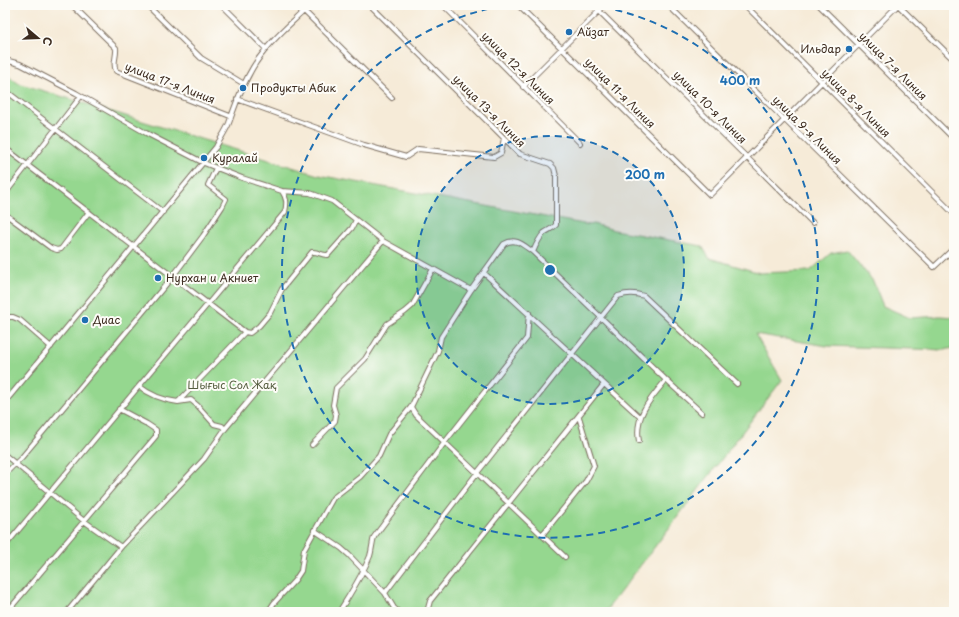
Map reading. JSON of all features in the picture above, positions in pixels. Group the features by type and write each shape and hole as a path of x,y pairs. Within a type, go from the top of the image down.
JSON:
{"street":[{"name":"улица 17-я Линия","path":"72,5 116,48 117,54 114,65 116,71 230,116"},
{"path":"147,5 201,58 244,84"},
{"path":"222,5 266,49"},
{"path":"298,5 392,98"},
{"path":"5,402 204,163 216,147 229,123 230,116 244,84 266,49 310,5"},
{"name":"улица 13-я Линия","path":"370,5 522,156 550,164 554,168 556,176 556,225 538,240 533,252"},
{"name":"улица 12-я Линия","path":"443,5 580,143"},
{"name":"улица 11-я Линия","path":"518,5 710,195 748,157"},
{"name":"улица 10-я Линия","path":"594,5 814,222"},
{"path":"524,87 605,5"},
{"name":"улица 9-я Линия","path":"668,5 934,267 954,248"},
{"name":"улица 8-я Линия","path":"745,5 954,214"},
{"name":"улица 7-я Линия","path":"819,5 954,139"},
{"path":"748,157 898,5 954,60"},
{"path":"5,60 20,64 204,163 242,178 282,191 310,193 332,201 383,241 471,290"},
{"path":"5,90 163,212"},
{"path":"5,194 81,96"},
{"path":"238,99 364,145 406,157 418,149 494,157 501,153 504,138"},
{"path":"5,148 245,332 250,333 259,326 270,313 282,289 312,252 328,256 352,228 356,220"},
{"path":"5,474 26,452 173,276 203,236 226,200 208,185 216,168"},
{"path":"5,546 285,212 287,204 286,197 282,191"},
{"path":"5,214 51,248 57,250 61,249 89,212"},
{"path":"67,612 121,547 204,459 225,429 383,241"},
{"path":"268,612 274,603 295,580 301,570 304,550 333,498 360,477 379,456 389,434 411,407 438,351 441,337 471,290 504,244 509,241 519,242 533,252 702,413"},
{"path":"312,445 335,421 336,415 333,405 336,388 365,359 387,324 412,306 433,269"},
{"path":"484,273 640,417"},
{"path":"385,594 477,473 618,296 628,293 635,293 644,296 736,384"},
{"path":"339,612 356,586 370,554 374,537 444,442 527,338 529,314"},
{"path":"5,318 13,317 20,320 51,348"},
{"path":"178,402 245,332"},
{"path":"639,441 637,433 640,417 649,401 666,380"},
{"path":"427,612 430,601 510,504 604,384"},
{"path":"139,386 153,396 166,400 178,402 191,400 214,424 222,426 225,429"},
{"path":"411,407 416,415 566,557"},
{"path":"7,612 156,436 156,430 119,409"},
{"path":"542,534 586,481 594,466 579,417"},
{"path":"5,455 84,521 121,547"},
{"path":"314,530 341,548 385,594 394,610 399,612"},
{"path":"5,603 15,612"}],"green space":[{"name":"Шығыс Сол Жақ","path":"5,73 18,83 318,175 589,225 593,224 614,230 702,246 709,258 760,273 810,271 831,253 847,250 873,281 883,306 910,318 940,316 954,317 954,348 942,350 827,346 755,334 782,380 605,612 5,612"}],"place":[{"name":"Айзат","path":"569,32"},
{"name":"Ильдар","path":"849,49"},
{"name":"Продукты Абик","path":"243,88"},
{"name":"Куралай","path":"204,158"},
{"name":"Нурхан и Акниет","path":"158,278"},
{"name":"Диас","path":"85,320"}]}
